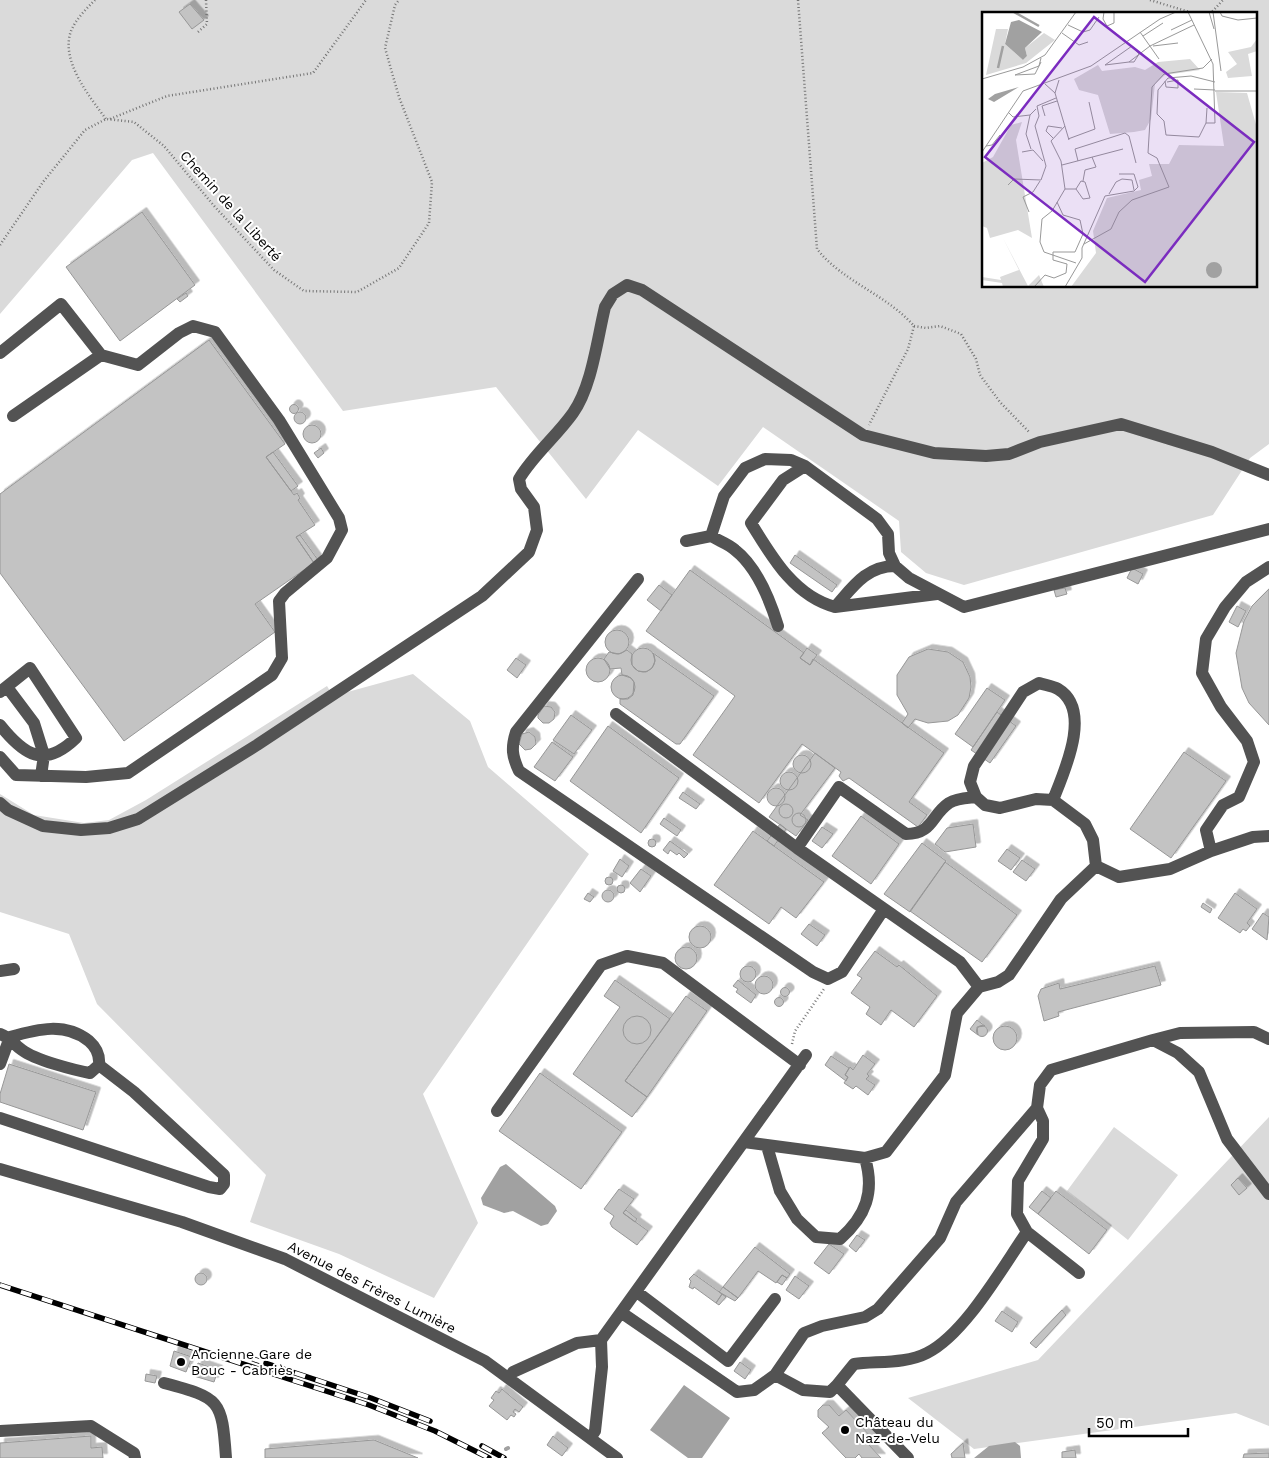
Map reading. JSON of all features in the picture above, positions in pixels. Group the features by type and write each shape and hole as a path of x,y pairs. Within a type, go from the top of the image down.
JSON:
{"street":[{"path":"0,803 8,810 44,826 81,830 109,828 138,819 265,740 482,596 529,552 537,530 534,506 521,489 519,478 528,463 562,428 579,404 583,395 605,307 613,294 627,285 642,290 863,435 934,453 986,456 1010,454 1040,442 1120,424 1212,452 1269,475"},
{"path":"0,353 61,304 101,355 138,365 179,333 193,326 215,332 279,420 339,518 342,530 327,558 285,593 280,602 282,658 272,675 128,774 86,777 16,775 0,757"},
{"path":"13,416 101,355"},
{"path":"711,536 724,496 745,468 765,459 791,460 805,466 877,519 888,534 889,553 895,566 909,578 964,607 1269,529"},
{"path":"805,466 783,480 751,523 772,557 792,583 820,604 835,608 937,594"},
{"path":"686,541 711,536 736,550 760,582 772,604 778,626"},
{"path":"835,608 863,576 880,566 895,566"},
{"path":"1211,851 1206,830 1223,805 1239,797 1254,762 1247,741 1221,707 1202,673 1206,639 1225,607 1246,582 1269,567"},
{"path":"638,579 516,732 511,746 513,758 519,771 813,972 828,979 842,972 884,909"},
{"path":"0,726 17,746 26,752 44,755 58,752 76,738 30,668 3,689 34,723 44,755 41,776"},
{"path":"1053,800 1075,732 1075,716 1069,700 1058,688 1039,683 1023,692 974,766 970,782 976,797 985,806 1000,808 1036,799 1053,800 1085,824 1094,840 1096,866"},
{"path":"616,714 797,848 960,962 979,987"},
{"path":"797,848 839,787 906,834 918,834 931,824 948,803 976,797"},
{"path":"1096,866 1119,877 1170,868 1211,851 1253,838 1269,836"},
{"path":"744,1142 865,1158 886,1152 945,1075 957,1013 979,987 998,982 1009,975 1061,899 1096,866"},
{"path":"497,1110 601,964 627,956 663,962 803,1060 601,1340 602,1367 596,1430 591,1437"},
{"path":"0,972 14,969"},
{"path":"57,1027 78,1033 94,1045 100,1056 98,1065 90,1073 73,1070 22,1051 5,1036 57,1027"},
{"path":"622,1313 737,1392 754,1390 775,1375 804,1333 822,1326 865,1317 878,1309 940,1238 956,1202 1036,1108 1040,1085 1051,1070 1180,1033 1254,1032 1269,1038"},
{"path":"0,1064 5,1036"},
{"path":"1153,1040 1178,1053 1199,1072 1227,1139 1269,1194"},
{"path":"0,1118 220,1189 224,1184 224,1175 134,1092 98,1065"},
{"path":"1036,1108 1043,1121 1043,1139 1018,1181 1017,1214 1027,1232 1079,1274"},
{"path":"767,1146 780,1191 797,1219 816,1237 840,1240 855,1226 867,1203 870,1174 865,1158"},
{"name":"Avenue des Frères Lumière","path":"0,1169 182,1222 285,1259 485,1362 510,1377 618,1458"},
{"path":"775,1375 803,1390 830,1392 854,1364 904,1360 927,1354 959,1329 1027,1232"},
{"path":"637,1292 728,1361 775,1299"},
{"path":"510,1377 513,1372 577,1343 601,1340"},
{"path":"164,1383 210,1398 222,1418 226,1458"},
{"path":"837,1385 908,1458"},
{"path":"0,1431 91,1426 134,1453 135,1458"}],"path":[{"path":"95,0 76,22 71,33 69,46 72,62 95,103 107,119"},
{"path":"198,32 207,24 206,0"},
{"path":"0,245 43,182 85,130 107,119 167,96 312,72 366,0"},
{"name":"Chemin de la Liberté","path":"107,119 134,122 164,146 215,207 274,270 304,291 356,292 399,268 429,223 432,182 399,97 385,48 395,5 399,0"},
{"path":"798,0 817,249 829,264 901,312 914,326 926,328 940,326 961,334 976,359 980,375 1000,402 1040,442"},
{"path":"1150,0 1189,12"},
{"path":"1212,12 1224,0"},
{"path":"863,435 908,349 914,326"},
{"path":"803,1060 792,1046 795,1031 827,986 828,979"}],"shaded area":[{"path":"0,0 1269,0 1269,444 1250,458 1213,515 964,585 926,573 901,552 899,521 763,427 718,486 638,430 586,499 496,387 343,411 153,153 132,160 0,314"},
{"path":"413,674 470,721 488,767 589,854 423,1094 478,1223 434,1298 339,1254 250,1222 266,1175 97,1004 69,934 0,912 0,794 34,815 84,823 109,820 146,800 327,686 333,696"},
{"path":"1269,1117 1269,1426 1236,1413 974,1449 908,1398 1038,1360"},
{"path":"1114,1127 1178,1175 1128,1240 1067,1191"},
{"path":"506,1164 555,1206 557,1211 548,1224 541,1226 513,1211 504,1213 483,1205 481,1198 500,1167"},
{"path":"684,1385 730,1418 702,1458 688,1458 650,1430"},
{"path":"1015,1442 1020,1446 1021,1458 974,1458 989,1446"}],"building":[{"path":"190,4 204,20 192,29 179,12"},
{"path":"142,212 195,285 120,341 66,267"},
{"path":"186,293 188,296 180,302 177,299"},
{"path":"209,340 285,444 266,457 294,495 297,493 300,498 298,500 315,525 296,537 314,563 255,604 275,632 124,741 0,573 0,494"},
{"path":"294,405 298,409 294,413 290,409"},
{"path":"298,412 302,412 306,418 302,424 298,424 294,420 294,416"},
{"path":"312,425 318,428 321,434 318,440 312,443 306,440 303,434 306,428"},
{"path":"321,448 324,453 318,458 314,453"},
{"path":"273,452 298,486 291,491 266,457"},
{"path":"300,535 318,560 314,563 296,537"},
{"path":"795,555 837,585 832,592 790,563"},
{"path":"1132,568 1143,574 1138,584 1127,578"},
{"path":"690,570 804,653 800,658 810,665 813,659 944,753 909,802 927,815 918,827 849,778 843,781 839,776 841,772 802,744 759,803 693,755 735,696 646,631"},
{"path":"659,585 672,595 661,611 647,600"},
{"path":"1065,588 1067,594 1056,597 1054,590"},
{"path":"1269,589 1269,725 1249,703 1242,688 1236,653 1244,621 1252,606"},
{"path":"1237,606 1246,611 1238,627 1229,622"},
{"path":"617,630 626,633 629,642 626,651 617,654 608,651 605,642 608,633"},
{"path":"643,648 652,651 655,660 652,669 643,672 634,669 631,660 634,651"},
{"path":"807,648 817,655 810,665 800,658"},
{"path":"928,649 948,652 963,662 970,677 969,698 958,715 948,721 928,723 915,719 908,728 902,723 908,714 897,695 897,675 909,657"},
{"path":"627,650 632,654 632,665 638,671 646,672 652,668 655,661 653,653 714,696 680,744 676,744 620,704 620,699 628,699 633,695 634,682 631,678 622,675 621,668 610,669 604,659 609,652 619,654"},
{"path":"516,658 526,665 517,678 507,670"},
{"path":"598,658 607,661 610,670 607,679 598,682 589,679 586,670 589,661"},
{"path":"623,675 632,678 635,687 632,696 623,699 614,696 611,687 614,678"},
{"path":"987,688 1005,700 973,747 955,734"},
{"path":"544,706 551,707 555,712 554,719 549,723 543,723 538,718"},
{"path":"997,712 1016,726 990,763 971,750"},
{"path":"571,715 592,730 574,754 553,740"},
{"path":"608,726 679,778 641,833 570,781"},
{"path":"529,732 535,737 536,744 531,749 525,750 519,744 522,734"},
{"path":"552,742 573,757 555,781 534,767"},
{"path":"1184,752 1226,781 1171,858 1130,829"},
{"path":"815,753 835,768 800,815 808,820 796,836 769,817"},
{"path":"802,755 808,758 811,764 808,770 802,773 796,770 793,764 796,758"},
{"path":"789,772 795,775 798,781 795,787 789,790 783,787 780,781 783,775"},
{"path":"776,788 782,791 785,797 782,803 776,806 770,803 767,797 770,791"},
{"path":"683,792 700,804 696,809 679,798"},
{"path":"783,804 789,804 793,811 789,818 783,818 779,814 779,808"},
{"path":"796,813 802,813 806,820 802,827 796,827 792,823 792,817"},
{"path":"861,816 899,844 871,884 832,856"},
{"path":"664,818 681,830 677,836 660,824"},
{"path":"780,824 786,829 774,846 767,841"},
{"path":"973,824 976,847 945,852 935,844 947,828"},
{"path":"822,827 833,834 822,848 812,841"},
{"path":"753,831 824,882 796,918 781,907 769,924 714,885"},
{"path":"652,839 656,843 652,847 648,843"},
{"path":"670,841 688,854 684,858 679,853 677,855 670,850 668,854 663,850"},
{"path":"922,843 946,861 910,912 884,894"},
{"path":"1007,849 1020,858 1011,870 998,861"},
{"path":"620,859 629,866 622,877 613,871"},
{"path":"1022,860 1035,869 1026,881 1013,872"},
{"path":"945,862 1017,915 982,962 910,911"},
{"path":"641,869 651,876 640,892 630,883"},
{"path":"609,877 613,881 609,885 605,881"},
{"path":"621,885 625,889 621,893 617,889"},
{"path":"606,890 610,890 614,896 610,902 606,902 602,898 602,894"},
{"path":"588,893 594,897 590,902 584,899"},
{"path":"1235,893 1257,909 1247,923 1250,926 1246,931 1243,929 1240,933 1218,918"},
{"path":"1203,903 1212,909 1210,913 1201,907"},
{"path":"1263,913 1269,917 1267,940 1252,929"},
{"path":"809,924 825,935 817,946 801,934"},
{"path":"696,926 704,926 711,933 711,941 704,948 696,948 689,941 689,933"},
{"path":"682,947 690,947 697,954 697,962 690,969 682,969 675,962 675,954"},
{"path":"875,951 897,967 899,965 937,996 914,1027 891,1010 881,1025 866,1014 870,1007 851,993 862,978 857,975"},
{"path":"745,966 751,966 756,971 754,980 745,982 740,977 740,971"},
{"path":"1155,966 1161,985 1058,1012 1059,1016 1044,1021 1038,996 1041,989 1059,983 1060,989"},
{"path":"764,976 770,979 773,985 770,991 764,994 758,991 755,985 758,979"},
{"path":"615,980 670,1019 625,1081 647,1097 632,1117 573,1074 620,1007 604,996"},
{"path":"738,980 756,995 751,1003 736,992 738,989 733,986"},
{"path":"785,987 790,992 785,997 780,992"},
{"path":"686,996 707,1011 647,1097 625,1081"},
{"path":"779,997 784,1002 779,1007 774,1002"},
{"path":"637,1016 647,1020 651,1030 647,1040 637,1044 627,1040 623,1030 627,1020"},
{"path":"977,1020 985,1026 977,1027 978,1035 970,1029"},
{"path":"982,1025 988,1031 982,1037 976,1031"},
{"path":"1005,1026 1010,1027 1016,1033 1016,1043 1010,1049 1005,1050 1000,1049 994,1043 993,1038 994,1033 1000,1027"},
{"path":"863,1055 875,1064 867,1074 869,1076 866,1079 875,1085 868,1095 856,1086 853,1089 844,1083 848,1077 845,1075 850,1067 853,1070"},
{"path":"831,1056 849,1068 845,1075 848,1077 846,1081 825,1065"},
{"path":"9,1064 96,1092 83,1130 0,1102 0,1094"},
{"path":"540,1073 622,1132 581,1189 499,1131"},
{"path":"1238,1178 1247,1188 1239,1195 1231,1185"},
{"path":"619,1189 634,1199 623,1213 648,1231 637,1245 612,1227 610,1223 614,1216 604,1209"},
{"path":"1042,1191 1051,1198 1038,1214 1029,1207"},
{"path":"1056,1191 1107,1230 1089,1254 1038,1214"},
{"path":"626,1210 637,1219 635,1222 623,1213"},
{"path":"857,1235 865,1240 856,1252 849,1246"},
{"path":"829,1244 844,1254 829,1274 814,1263"},
{"path":"755,1247 790,1274 787,1278 782,1275 776,1283 758,1271 738,1298 723,1287"},
{"path":"201,1273 207,1279 201,1285 195,1279"},
{"path":"694,1274 722,1294 716,1303 694,1287 693,1289 689,1287 691,1281 689,1279"},
{"path":"782,1275 787,1278 782,1285 777,1282"},
{"path":"795,1276 809,1286 799,1299 786,1290"},
{"path":"723,1287 738,1298 735,1301 719,1292"},
{"path":"722,1294 726,1297 719,1305 716,1303"},
{"path":"1062,1310 1066,1315 1036,1348 1030,1343"},
{"path":"1002,1311 1018,1322 1012,1332 995,1321"},
{"name":"Ancienne Gare de Bouc - Cabriès","path":"174,1351 192,1357 186,1372 170,1366"},
{"path":"740,1362 751,1370 745,1379 734,1371"},
{"path":"198,1363 218,1370 214,1382 194,1376"},
{"path":"146,1374 157,1376 155,1383 145,1381"},
{"path":"502,1389 523,1407 519,1412 515,1409 513,1412 516,1414 514,1417 511,1415 507,1420 489,1406 494,1400 491,1398 496,1391 499,1393"},
{"name":"Château du Naz-de-Velu","path":"823,1405 829,1405 839,1416 846,1410 874,1440 869,1445 881,1458 862,1458 859,1454 855,1458 846,1458 822,1433 829,1427 818,1417 818,1410"},
{"path":"91,1436 91,1448 102,1447 103,1458 0,1458 0,1443"},
{"path":"553,1436 568,1448 562,1456 547,1445"},
{"path":"374,1440 418,1458 265,1458 265,1449"},
{"path":"963,1443 965,1458 952,1458 951,1454"},
{"path":"1075,1450 1076,1458 1062,1458 1062,1452"},
{"path":"1269,1453 1269,1458 1243,1458 1244,1454"}],"railway":[{"path":"0,1285 369,1405 435,1431 489,1458"},
{"path":"253,1359 371,1398 430,1421"},
{"path":"482,1446 504,1458"}],"place":[{"name":"Ancienne Gare de Bouc - Cabriès","path":"181,1362"},
{"name":"Château du Naz-de-Velu","path":"845,1430"}]}
